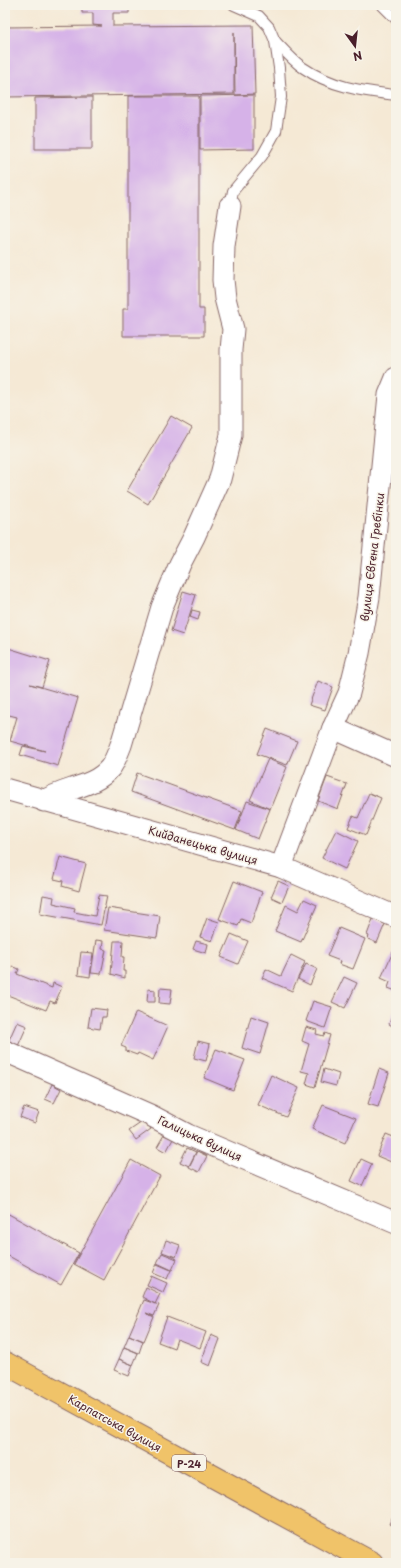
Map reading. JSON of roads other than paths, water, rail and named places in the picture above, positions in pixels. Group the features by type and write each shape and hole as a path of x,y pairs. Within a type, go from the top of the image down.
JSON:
{"main road":[{"name":"Карпатська вулиця","path":"5,1363 372,1563"}],"street":[{"path":"44,801 56,793 100,778 111,767 121,745 162,607 180,564 220,479 231,428 231,350 233,329 225,298 223,280 224,246 230,206"},
{"name":"вулиця Євгена Гребінки","path":"281,867 333,728 350,693 369,597 389,395 396,378"},
{"path":"333,728 396,756"},
{"name":"Кийданецька вулиця","path":"5,789 281,867 396,917"},
{"name":"Галицька вулиця","path":"5,1051 150,1115 188,1135 396,1223"}],"lane":[{"path":"230,206 234,191 262,156 276,131 281,97 275,41 269,26 258,16 234,5"},
{"path":"382,5 396,19"},
{"path":"275,41 301,66 323,79 356,90 396,95"}]}
